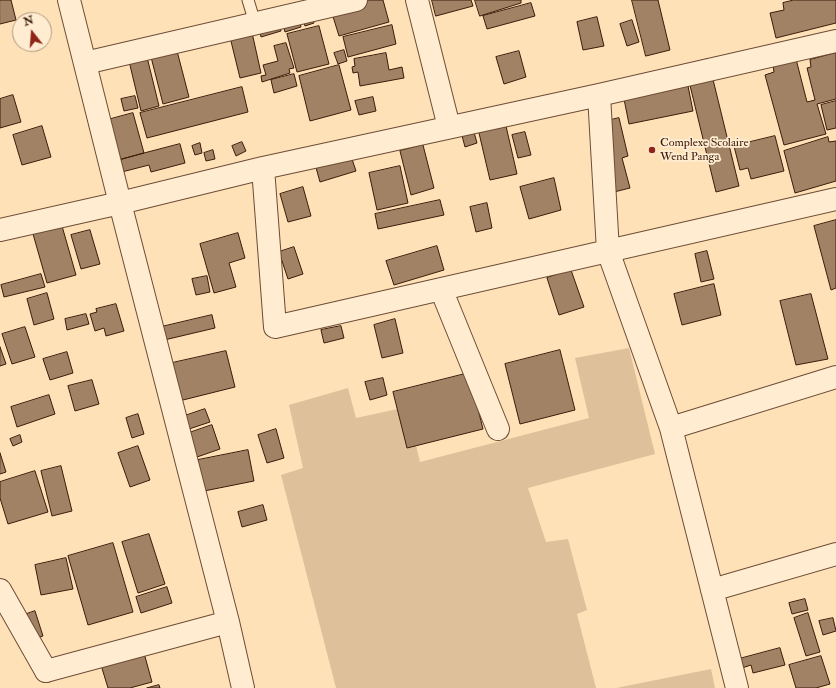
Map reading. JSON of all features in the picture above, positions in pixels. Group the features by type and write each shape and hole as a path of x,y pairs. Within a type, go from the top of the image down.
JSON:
{"street":[{"path":"69,0 244,688"},
{"path":"85,63 356,0"},
{"path":"417,0 449,127"},
{"path":"0,230 120,203 263,168 599,95 836,41"},
{"path":"599,95 608,251 671,428 737,688"},
{"path":"263,168 275,327 836,199"},
{"path":"441,289 498,429"},
{"path":"671,428 836,376"},
{"path":"712,590 836,554"},
{"path":"0,590 46,671 228,622"}],"lane":[{"path":"248,0 255,23"}],"shaded area":[{"path":"629,348 655,454 528,488 546,542 568,539 587,610 577,614 596,688 336,688 281,475 303,468 289,405 348,388 356,418 407,407 420,462 589,418 575,358"},
{"path":"711,669 715,688 616,688"}],"building":[{"path":"0,0 11,0 14,12 12,12 12,21 0,24"},
{"path":"365,0 383,0 389,22 339,36 331,10"},
{"path":"432,0 471,0 473,6 436,16"},
{"path":"475,0 521,0 521,3 480,16"},
{"path":"632,0 658,0 670,50 646,56"},
{"path":"794,0 836,0 836,23 776,38 770,13 784,10 783,3"},
{"path":"531,3 535,16 487,29 483,16"},
{"path":"311,13 314,23 305,26 301,16"},
{"path":"597,17 604,46 583,50 577,22"},
{"path":"299,19 301,27 285,32 283,24"},
{"path":"632,20 639,42 627,46 620,24"},
{"path":"278,21 281,31 261,37 259,27"},
{"path":"392,25 396,44 348,57 343,37"},
{"path":"319,26 329,64 297,72 287,34"},
{"path":"251,28 261,73 240,78 229,33"},
{"path":"286,43 294,68 289,69 290,73 262,82 261,76 266,75 263,65 278,61 274,46"},
{"path":"176,47 189,97 163,104 150,53"},
{"path":"344,50 347,61 338,64 334,53"},
{"path":"519,51 526,77 504,84 496,57"},
{"path":"146,53 159,106 141,111 128,57"},
{"path":"386,53 389,70 402,67 404,78 360,86 358,72 353,73 352,67 355,66 354,59"},
{"path":"836,53 836,99 817,104 826,134 784,145 765,75 774,72 773,65 796,59 807,102 815,100 807,68 811,67 810,60"},
{"path":"708,59 739,186 716,192 685,65"},
{"path":"339,65 351,110 310,121 299,76"},
{"path":"294,74 297,86 274,93 271,80"},
{"path":"688,86 693,111 629,124 624,99"},
{"path":"242,87 248,112 147,138 140,113"},
{"path":"13,95 21,122 0,128 0,99"},
{"path":"135,96 138,108 124,111 121,99"},
{"path":"373,97 376,111 359,115 355,101"},
{"path":"836,101 836,128 827,130 821,105"},
{"path":"133,113 144,153 100,165 89,125"},
{"path":"619,118 628,156 622,158 630,188 610,193 594,124"},
{"path":"472,125 477,143 465,147 460,128"},
{"path":"42,126 51,157 22,165 13,135"},
{"path":"506,126 517,174 490,180 479,133"},
{"path":"525,132 531,155 518,158 512,135"},
{"path":"775,136 784,171 751,179 748,168 740,170 734,146"},
{"path":"828,137 829,142 836,141 836,181 795,193 784,151"},
{"path":"242,142 246,151 236,156 232,146"},
{"path":"200,143 202,153 195,155 192,146"},
{"path":"180,144 185,163 151,172 149,165 114,174 111,162"},
{"path":"423,145 434,188 411,195 400,151"},
{"path":"213,150 215,159 206,161 204,153"},
{"path":"350,153 356,171 320,182 315,164"},
{"path":"400,166 408,203 377,210 369,173"},
{"path":"554,178 561,210 529,219 520,187"},
{"path":"303,187 311,216 288,222 280,194"},
{"path":"440,200 444,215 378,229 375,214"},
{"path":"487,203 492,228 476,232 470,207"},
{"path":"836,220 836,288 831,290 814,226"},
{"path":"62,226 76,275 47,283 33,234"},
{"path":"90,230 100,264 81,269 71,235"},
{"path":"238,233 245,258 229,263 236,287 214,293 200,244"},
{"path":"437,246 444,270 394,285 386,261"},
{"path":"294,247 303,274 288,279 279,252"},
{"path":"707,251 714,279 701,282 695,254"},
{"path":"571,270 584,307 559,315 547,278"},
{"path":"41,274 45,287 4,297 1,285"},
{"path":"207,276 210,292 196,295 192,279"},
{"path":"714,284 721,315 682,325 674,294"},
{"path":"47,293 54,319 34,325 27,299"},
{"path":"811,294 828,359 796,365 780,301"},
{"path":"116,304 124,331 106,336 104,328 95,331 90,314 97,312 96,309"},
{"path":"86,314 89,324 67,330 65,319"},
{"path":"212,315 215,328 160,341 157,328"},
{"path":"395,319 403,353 382,358 374,325"},
{"path":"341,326 344,338 324,343 321,330"},
{"path":"25,327 35,357 12,364 2,334"},
{"path":"0,347 6,364 0,366"},
{"path":"560,350 575,410 520,424 505,364"},
{"path":"226,351 235,387 163,405 154,367"},
{"path":"67,352 73,373 50,380 43,359"},
{"path":"469,373 483,429 407,448 393,392"},
{"path":"383,378 387,395 370,400 365,382"},
{"path":"92,380 99,404 75,411 68,386"},
{"path":"49,395 55,414 17,427 11,407"},
{"path":"205,409 210,422 174,434 170,421"},
{"path":"138,414 144,434 132,438 126,418"},
{"path":"212,425 220,449 197,457 189,433"},
{"path":"276,429 284,458 267,463 258,435"},
{"path":"20,435 22,442 13,446 10,439"},
{"path":"138,446 150,480 130,487 118,453"},
{"path":"248,450 254,481 199,492 193,461"},
{"path":"0,453 6,472 0,474"},
{"path":"61,466 72,511 52,516 41,471"},
{"path":"35,471 48,512 8,524 0,498 0,482"},
{"path":"263,505 267,520 242,527 238,512"},
{"path":"149,534 165,584 138,593 122,542"},
{"path":"113,543 133,612 88,625 68,556"},
{"path":"66,558 73,589 41,595 35,565"},
{"path":"167,587 172,603 141,613 136,597"},
{"path":"805,599 808,610 792,614 789,603"},
{"path":"35,611 43,636 32,639 24,615"},
{"path":"808,613 820,652 806,656 794,618"},
{"path":"833,618 836,631 823,635 819,621"},
{"path":"780,648 785,665 753,673 751,665 742,668 739,659"},
{"path":"144,653 152,682 130,688 108,688 101,665"},
{"path":"821,656 830,684 816,688 796,688 789,665"},
{"path":"159,685 160,688 147,688"}],"place":[{"name":"Complexe Scolaire Wend Panga","path":"652,150"}]}
